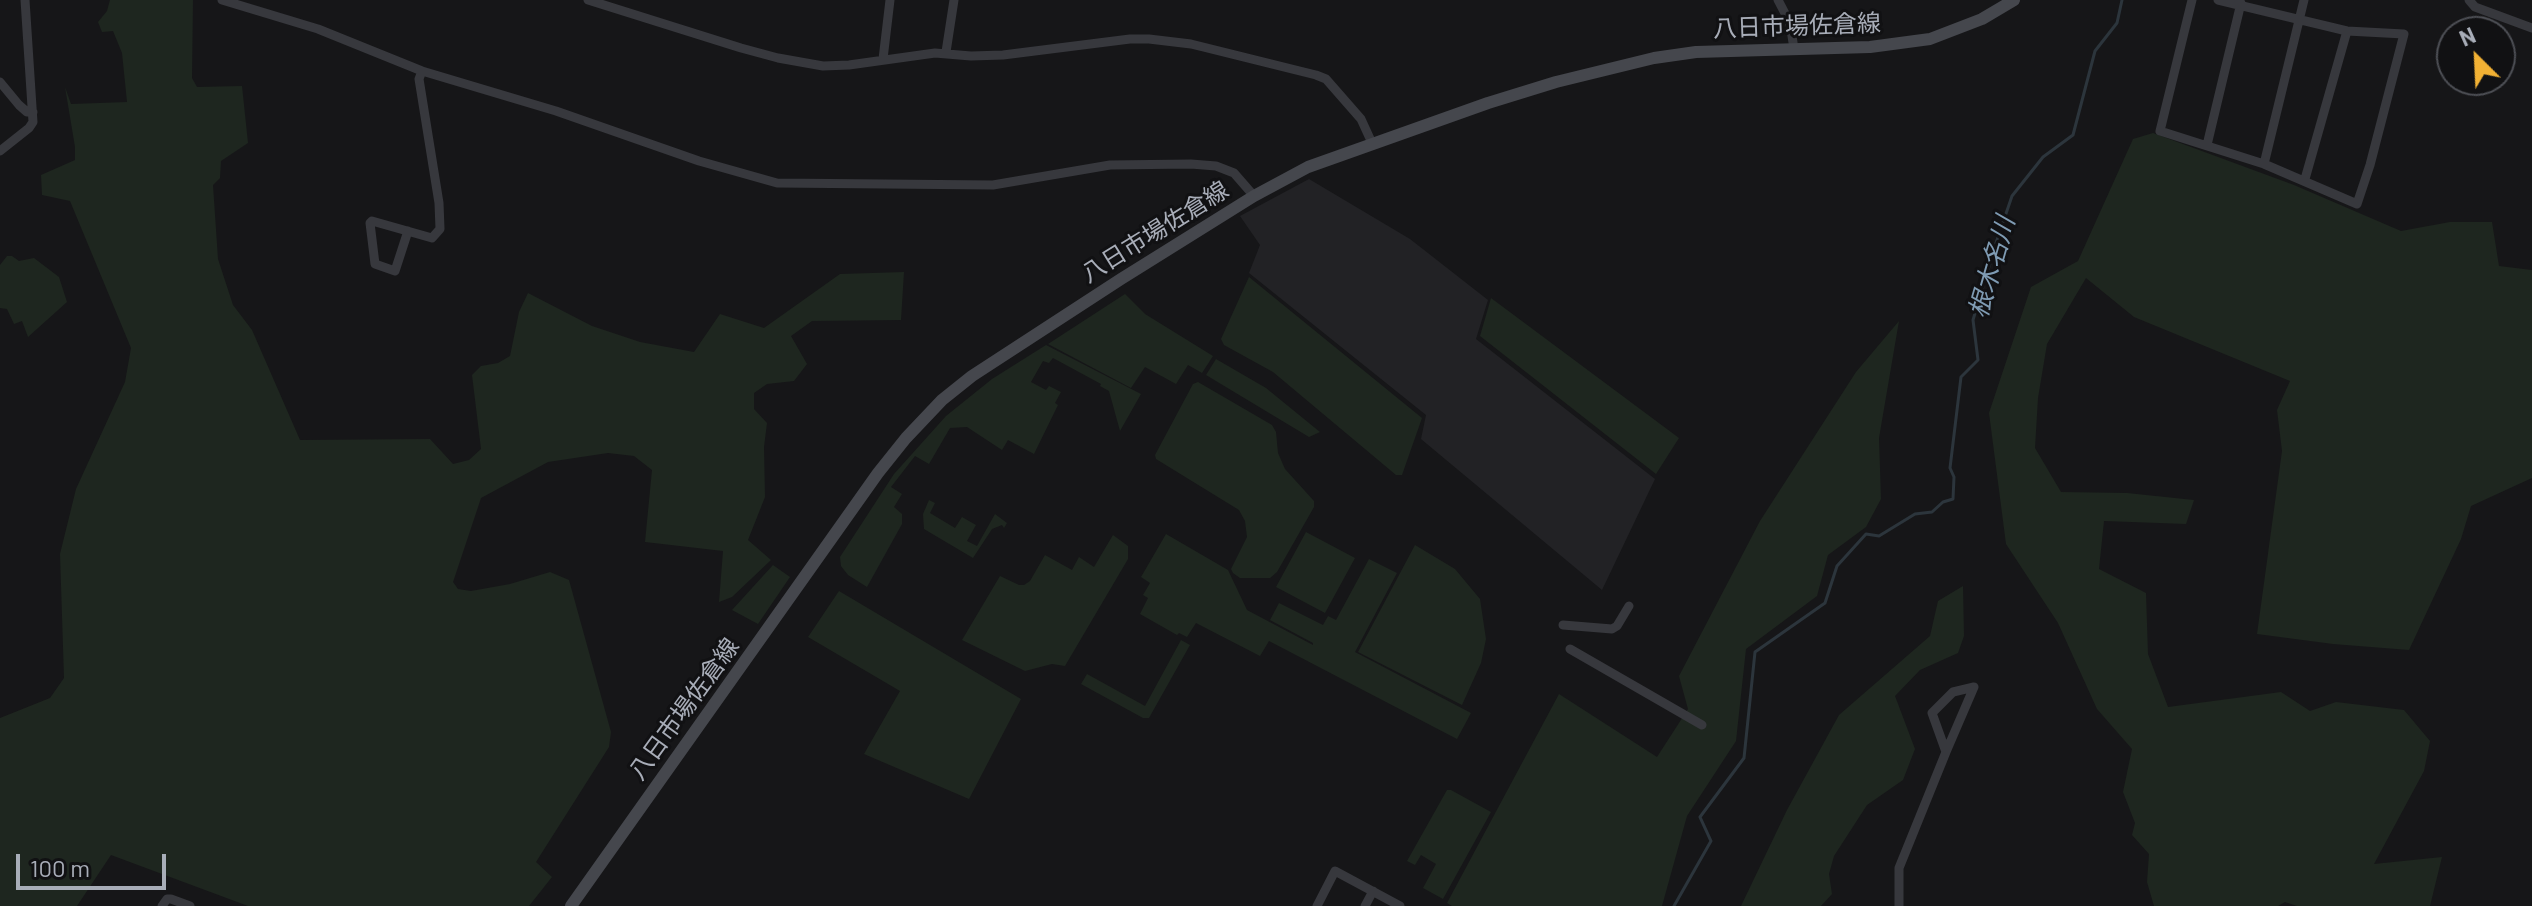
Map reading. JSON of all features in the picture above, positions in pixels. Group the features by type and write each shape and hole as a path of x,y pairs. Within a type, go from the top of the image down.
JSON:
{"main road":[{"name":"八日市場佐倉線","path":"571,906 878,473 942,400 1006,353 1254,196 1308,167 1372,143 1529,91 1628,63 1696,52 1870,47 1930,39 1974,23 2014,0"}],"street":[{"path":"0,151 33,122 25,0"},
{"path":"222,0 318,29 422,71 556,111 699,161 777,183 993,185 1110,165 1191,164 1216,166 1234,173 1254,196"},
{"path":"588,0 778,58 823,66 946,52 971,56 1003,55 1130,39 1191,44 1326,79 1361,119 1372,143"},
{"path":"883,59 890,0"},
{"path":"946,52 954,0"},
{"path":"1778,0 1790,23 1794,49"},
{"path":"2192,0 2160,131 2305,179 2357,204 2404,34 2347,31 2241,3 2218,0"},
{"path":"2264,164 2304,0"},
{"path":"2469,0 2475,7 2532,28"},
{"path":"2207,145 2241,3"},
{"path":"2305,179 2347,31"},
{"path":"408,231 395,271 375,264 372,221 408,231 432,238 438,235 441,220 419,79 422,71"},
{"path":"0,82 19,105 27,112 33,112"},
{"path":"1563,625 1612,629 1629,606"},
{"path":"1570,649 1702,725"},
{"path":"1899,906 1899,868 1974,687 1953,692 1932,713 1946,752"},
{"path":"1317,906 1335,871 1400,906"},
{"path":"1365,906 1373,891"},
{"path":"162,906 167,899 190,906"}],"shaded area":[{"path":"110,0 193,0 192,78 197,87 242,86 248,143 221,161 220,178 213,185 218,259 233,305 252,330 300,440 430,439 453,464 469,460 481,449 472,375 481,366 498,363 510,356 519,312 528,293 592,326 640,342 694,352 720,314 764,328 840,274 904,272 901,320 812,321 791,336 807,364 794,381 767,384 754,393 754,409 767,423 765,497 748,540 771,560 732,597 719,602 723,551 645,542 652,470 634,456 608,453 548,462 481,498 453,582 458,589 471,591 550,572 569,580 611,732 609,747 536,862 552,877 529,906 248,906 111,855 77,906 0,906 0,718 50,698 64,678 60,554 76,489 125,382 131,348 70,201 42,195 41,175 75,160 65,87 71,104 127,102 122,53 113,31 102,32 98,22 107,11"},
{"path":"2153,133 2294,185 2401,231 2450,222 2492,222 2499,266 2532,270 2532,478 2471,506 2461,539 2409,650 2257,634 2282,451 2277,410 2290,381 2134,317 2086,278 2047,344 2038,398 2035,448 2061,492 2127,493 2194,500 2186,524 2104,521 2099,569 2146,593 2148,654 2168,707 2281,692 2310,711 2336,702 2404,710 2430,741 2424,771 2374,864 2442,857 2430,906 2297,906 2285,902 2278,906 2154,906 2147,882 2149,854 2132,835 2135,823 2123,792 2132,749 2097,709 2058,623 2006,544 1989,413 2031,287 2078,261 2133,139"},
{"path":"1309,179 1410,239 1488,300 1476,339 1655,479 1602,590 1421,439 1426,415 1249,273 1260,245 1240,216"},
{"path":"7,256 19,261 34,258 59,277 67,302 28,337 22,321 14,324 7,309 0,308 0,265"},
{"path":"1249,277 1422,418 1402,475 1396,475 1273,372 1224,345 1221,339"},
{"path":"1125,294 1145,314 1213,356 1202,373 1188,365 1176,384 1145,367 1131,388 1048,344"},
{"path":"1491,298 1679,438 1656,474 1480,336"},
{"path":"1899,321 1879,438 1881,499 1866,527 1828,555 1817,596 1746,649 1736,741 1687,816 1662,906 1452,906 1447,903 1559,694 1657,757 1688,709 1679,676 1760,521 1856,372"},
{"path":"1046,345 1141,394 1120,431 1109,391 1053,358 1049,363 1043,361 1031,382 1046,390 1049,386 1061,392 1055,403 1058,405 1034,454 1008,440 1002,450 967,427 950,428 929,464 915,456 891,487 902,494 894,507 902,514 902,524 867,587 848,575 841,566 840,557 894,474 946,416 992,379"},
{"path":"1216,359 1266,388 1320,432 1309,437 1206,375"},
{"path":"1198,382 1272,425 1285,469 1314,501 1314,507 1277,572 1270,578 1240,578 1231,569 1247,537 1245,521 1239,510 1156,459 1155,455 1193,384"},
{"path":"929,500 935,503 930,513 955,528 962,517 976,525 967,541 977,546 995,514 1007,523 1004,528 1002,525 992,529 973,558 924,529 923,514"},
{"path":"1306,532 1355,558 1325,613 1276,587"},
{"path":"1166,534 1228,570 1247,610 1313,645 1270,620 1279,603 1323,625 1328,616 1336,620 1369,559 1397,573 1355,652 1471,713 1457,739 1269,641 1260,656 1196,623 1187,637 1177,635 1140,614 1148,598 1143,595 1150,583 1141,577"},
{"path":"1113,535 1128,546 1128,559 1065,666 1052,664 1025,671 962,640 1000,576 1024,585 1030,581 1045,555 1072,570 1079,557 1094,567"},
{"path":"1415,545 1455,569 1480,599 1486,639 1481,663 1462,705 1358,652"},
{"path":"773,565 790,577 758,624 732,610"},
{"path":"1963,586 1964,636 1958,653 1920,670 1895,696 1915,749 1903,780 1867,805 1834,856 1829,874 1832,894 1821,906 1741,906 1787,810 1839,715 1930,636 1938,601"},
{"path":"839,591 1021,699 969,799 864,754 900,691 808,637"},
{"path":"1181,640 1190,645 1149,718 1143,718 1081,684 1087,674 1145,706"},
{"path":"1447,790 1491,812 1443,899 1423,888 1436,864 1421,855 1415,865 1407,861"}],"waterway":[{"name":"根木名川","path":"1674,906 1711,841 1700,817 1744,758 1755,652 1825,603 1837,566 1866,534 1879,536 1915,514 1932,512 1943,502 1953,499 1954,477 1950,468 1961,377 1978,360 1973,320 1996,243 2012,196 2043,157 2073,135 2095,51 2117,23 2122,0"}]}
